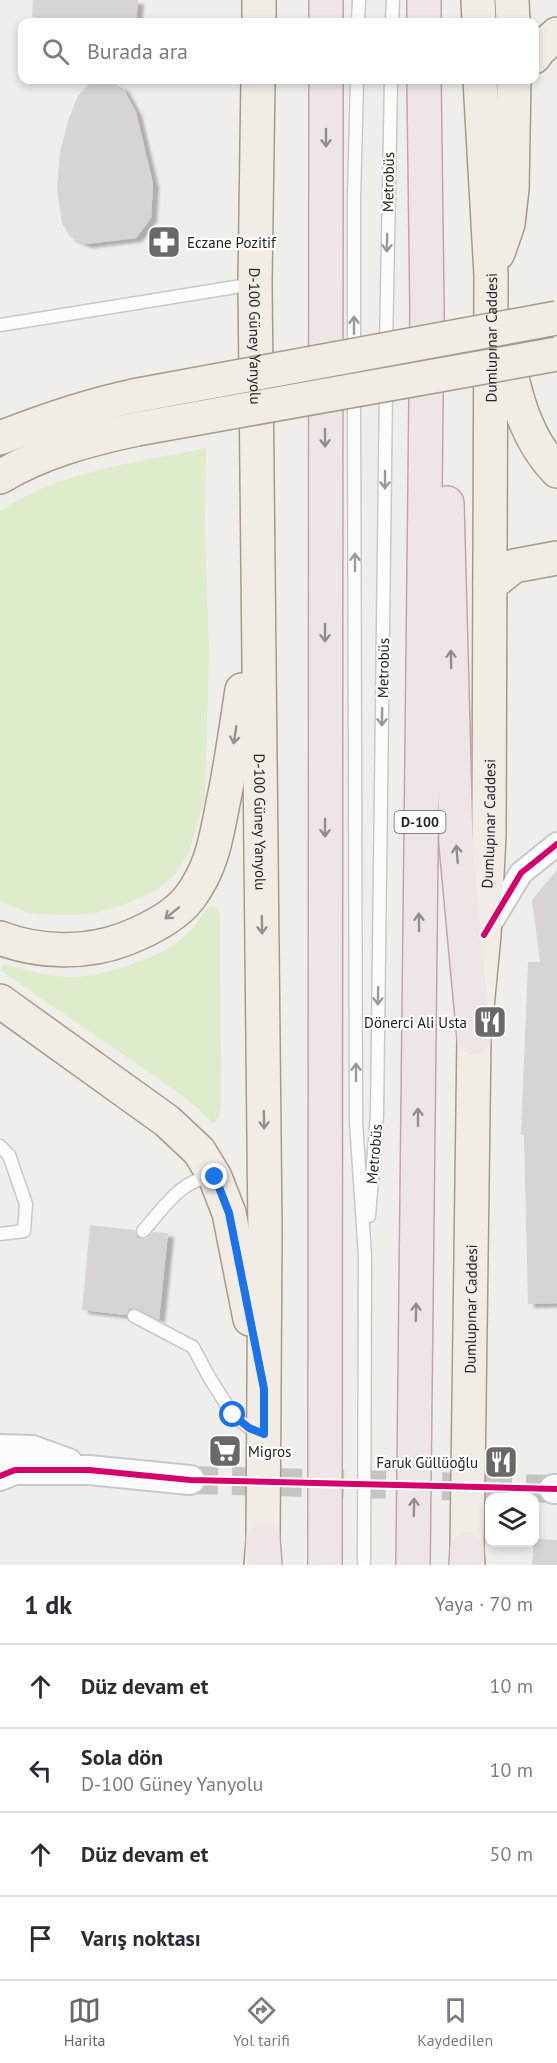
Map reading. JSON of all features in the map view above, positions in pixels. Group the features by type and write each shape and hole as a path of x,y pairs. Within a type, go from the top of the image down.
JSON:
{"highway":[{"path":"326,0 326,18"},
{"path":"424,0 424,18"},
{"path":"325,1565 326,84"},
{"name":"D-100","path":"413,1565 427,309 424,84"},
{"path":"427,309 442,414 456,844 474,1038"}],"main road":[{"path":"259,0 259,18"},
{"path":"478,0 479,18"},
{"path":"512,0 513,18"},
{"path":"539,49 557,34"},
{"name":"D-100 Güney Yanyolu","path":"258,84 255,283 265,1232 261,1559"},
{"name":"Dumlupınar Caddesi","path":"467,1560 474,1038 484,935 489,835 491,275 480,84"},
{"path":"514,95 513,189 508,224 491,275 510,371 525,423 557,471"},
{"path":"0,438 100,403 557,318"},
{"path":"0,477 48,454 96,438 557,354"},
{"path":"490,585 514,566 557,558"},
{"path":"0,938 47,950 83,949 113,944 162,921 189,898 214,852 229,774 257,594"},
{"path":"0,1001 167,1121 199,1151 215,1177 229,1213 264,1389"}],"street":[{"path":"484,935 521,873 557,844"},
{"path":"0,1449 32,1450 89,1470"},
{"path":"0,1476 15,1470 89,1470 190,1480"}],"lane":[{"path":"358,18 359,0"},
{"path":"392,18 393,0"},
{"name":"Metrobüs","path":"357,84 354,199 356,1122 365,1256 364,1565"},
{"name":"Metrobüs","path":"365,1256 377,1114 391,84"},
{"path":"0,325 255,283"},
{"path":"0,1146 9,1155 26,1204 24,1231 0,1234"},
{"path":"143,1231 181,1189 199,1178 215,1177"},
{"path":"134,1316 193,1347 233,1415 249,1428 264,1434"}],"green space":[{"path":"206,448 205,525 209,654 205,797 189,852 176,874 155,891 123,905 92,914 29,913 0,901 0,511 23,497 73,477"},
{"path":"214,906 219,911 220,917 221,1104 219,1118 213,1124 176,1091 0,970 4,964 66,977 109,971 141,961 169,948 193,929 207,909"}],"building":[{"path":"33,0 138,0 136,18 32,17"},
{"path":"89,84 114,84 123,88 136,112 153,184 151,218 136,238 86,244 70,237 62,223 57,189 60,152 69,118 78,96"},
{"path":"557,870 557,1303 528,1304 524,1135 521,1135 528,962 540,962 532,900"},
{"path":"90,1225 135,1230 137,1237 142,1239 146,1239 153,1232 168,1233 159,1319 134,1308 129,1309 126,1315 82,1310"},
{"path":"539,1539 557,1540 557,1565 532,1565 533,1547 539,1547"}],"tunnel":[{"path":"190,1480 554,1489"}],"cycle path":[{"path":"484,935 521,873 557,844"},
{"path":"0,1476 15,1470 89,1470 190,1480 557,1489"}],"place":[{"name":"Eczane Pozitif","path":"164,242"},
{"name":"Dönerci Ali Usta","path":"490,1022"},
{"name":"Migros","path":"225,1451"},
{"name":"Faruk Güllüoğlu","path":"501,1462"}],"route":[{"path":"215,1177 229,1213 264,1389 264,1434 249,1428 233,1415"}]}
